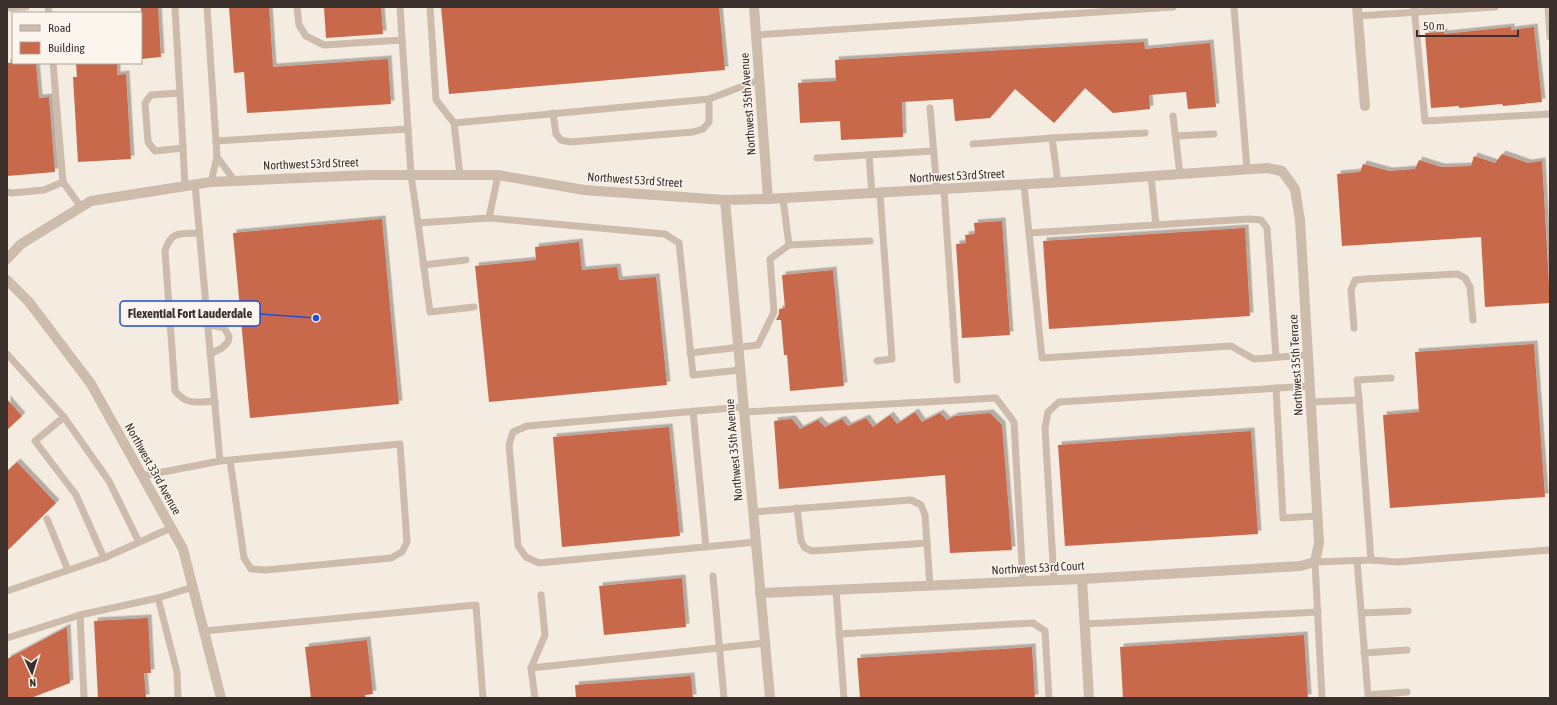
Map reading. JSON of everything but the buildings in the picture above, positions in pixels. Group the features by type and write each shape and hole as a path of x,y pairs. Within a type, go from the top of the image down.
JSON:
{"street":[{"name":"Northwest 35th Avenue","path":"754,7 768,199"},
{"path":"1357,12 1366,106"},
{"name":"Northwest 53rd Street","path":"7,259 20,244 91,201 211,182 370,175 498,175 584,190 724,200 783,199 876,194 1058,183 1247,169 1267,168 1282,171"},
{"name":"Northwest 35th Terrace","path":"1282,171 1295,190 1300,220 1319,543 1315,562"},
{"name":"Northwest 35th Avenue","path":"724,200 770,698"},
{"name":"Northwest 33rd Avenue","path":"7,280 29,302 91,384 183,549 221,698"},
{"name":"Northwest 53rd Court","path":"760,593 1082,579 1300,566 1315,562"},
{"path":"1082,579 1089,698"}],"lane":[{"path":"7,8 26,7"},
{"path":"175,7 183,148 199,233 220,461"},
{"path":"207,7 217,157 211,182"},
{"path":"297,7 299,25 306,36 324,45 402,40"},
{"path":"400,7 411,175 430,312 474,308"},
{"path":"430,7 436,100 454,123 460,175"},
{"path":"756,35 1173,7"},
{"path":"1234,7 1247,169"},
{"path":"1357,12 1495,7"},
{"path":"1548,7 1550,37"},
{"path":"1414,10 1425,121 1550,114"},
{"path":"53,64 63,182 81,207"},
{"path":"454,123 709,99 760,80"},
{"path":"179,93 151,95 145,103 148,142 155,151 183,148"},
{"path":"553,113 556,134 561,140 570,142 693,132 703,129 709,122 709,99"},
{"path":"930,108 934,151 940,190 957,380"},
{"path":"1173,116 1180,174"},
{"path":"216,141 408,129"},
{"path":"974,144 1145,133"},
{"path":"1176,136 1214,134"},
{"path":"1052,138 1058,183"},
{"path":"816,158 934,151"},
{"path":"869,155 876,194 892,359 877,361"},
{"path":"217,157 236,181"},
{"path":"489,218 498,175"},
{"path":"1151,176 1156,225"},
{"path":"7,192 12,194 44,190 63,182"},
{"path":"1024,185 1042,358 1231,346 1254,359 1308,355"},
{"path":"783,199 789,245"},
{"path":"418,223 489,218 665,234 679,243 693,374 740,370"},
{"path":"1029,233 1249,219 1261,220 1267,228 1276,357"},
{"path":"199,233 175,235 168,241 165,251 175,391 182,398 190,402 215,401"},
{"path":"690,353 758,344 774,312 770,259 789,245 870,241"},
{"path":"423,264 466,260"},
{"path":"1354,328 1351,290 1355,280 1365,279 1457,274 1465,278 1470,287 1473,320"},
{"path":"208,324 224,328 228,336 228,342 222,348 210,354"},
{"path":"7,354 64,417 109,481 139,542"},
{"path":"1371,560 1357,380 1391,378"},
{"path":"1054,580 1045,428 1048,412 1059,402 1310,386"},
{"path":"1276,388 1283,518 1317,516"},
{"path":"756,542 539,564 526,557 518,546 509,445 513,432 527,426 693,411 996,398 1014,422 1023,582"},
{"path":"1311,402 1359,400"},
{"path":"693,411 706,547"},
{"path":"64,417 35,441 76,495 104,558"},
{"path":"142,476 220,461 230,460 400,444 407,542 402,552 391,558 266,570 252,569 244,558 230,460"},
{"path":"753,512 910,500 921,505 926,515 930,586"},
{"path":"797,508 801,541 804,548 812,551 927,543"},
{"path":"47,519 68,570"},
{"path":"7,591 104,558 172,528"},
{"path":"1322,698 1315,562 1371,560 1397,562 1550,550"},
{"path":"1357,560 1368,695 1407,692"},
{"path":"713,576 724,698"},
{"path":"7,638 80,615 158,598 193,587"},
{"path":"836,590 844,698"},
{"path":"534,698 531,668 545,635 541,595"},
{"path":"158,598 177,672 178,698"},
{"path":"204,631 476,605 483,698"},
{"path":"1362,613 1408,611"},
{"path":"1085,624 1318,612"},
{"path":"80,615 84,698"},
{"path":"839,634 1033,623 1045,631 1049,698"},
{"path":"531,668 765,643"},
{"path":"1364,653 1407,650"}],"place":[{"name":"Flexential Fort Lauderdale","path":"316,318"}]}
